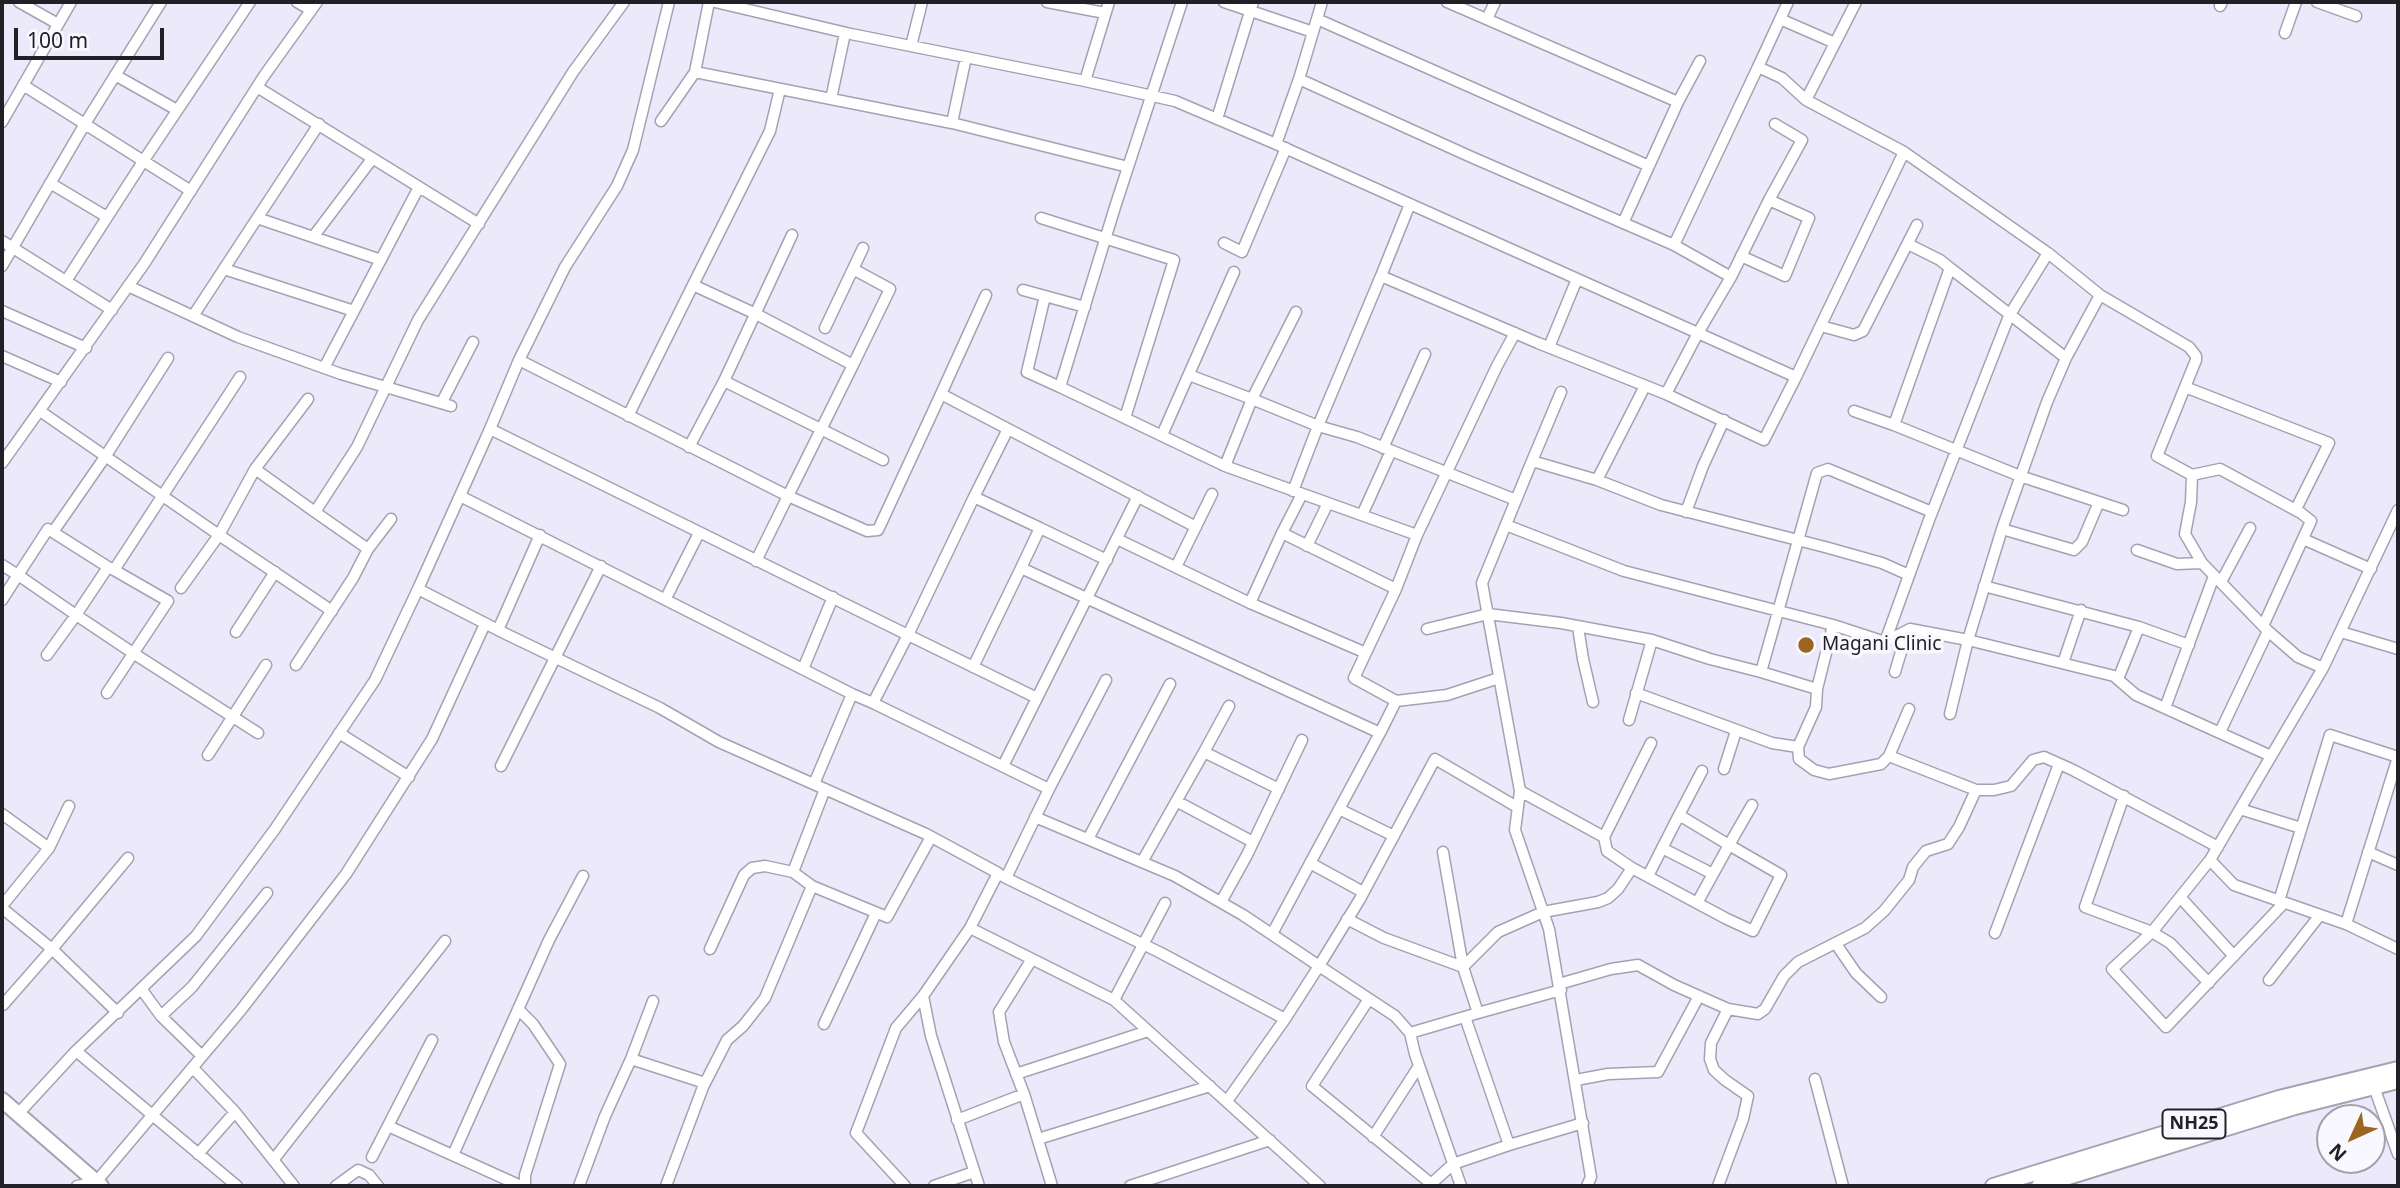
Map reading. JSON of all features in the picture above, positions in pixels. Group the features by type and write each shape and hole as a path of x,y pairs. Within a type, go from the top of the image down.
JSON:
{"main road":[{"name":"NH25","path":"1993,1186 2279,1098 2398,1069"},
{"name":"NH25","path":"2039,1186 2295,1107 2398,1081"},
{"path":"3,1101 98,1184"}],"street":[{"path":"19,2 58,24"},
{"path":"2,122 72,2"},
{"path":"2,266 86,122 161,2"},
{"path":"66,281 250,2"},
{"path":"3,458 86,348 257,87 314,6 297,2"},
{"path":"315,512 357,447 418,320 573,72 624,2"},
{"path":"17,1113 76,1051 196,936 275,829 375,680 519,360 565,267 617,186 633,150 669,2"},
{"path":"661,121 695,72 709,2"},
{"path":"715,2 845,33 1175,101 1796,377"},
{"path":"911,46 922,2"},
{"path":"1047,2 1105,13"},
{"path":"1085,81 1109,2"},
{"path":"1060,387 1182,2"},
{"path":"1224,2 1252,6 1313,33"},
{"path":"1224,243 1242,252 1281,146 1322,2"},
{"path":"1447,2 1678,102"},
{"path":"1487,19 1495,2"},
{"path":"1674,245 1788,2"},
{"path":"1807,100 1856,2"},
{"path":"2285,33 2296,2"},
{"path":"2317,2 2356,16"},
{"path":"1217,119 1252,6"},
{"path":"1317,19 1649,166"},
{"path":"1780,19 1835,43"},
{"path":"831,99 845,33"},
{"path":"952,123 966,57"},
{"path":"1623,223 1678,102 1700,61"},
{"path":"1758,67 1782,78 1807,100 1904,152 2048,253 2100,295 2194,351 2196,360 2157,456 2192,475 2220,469 2295,509 2311,522 2220,732"},
{"path":"695,72 952,123 1128,167"},
{"path":"115,75 177,110"},
{"path":"1299,79 1674,245 1731,276"},
{"path":"23,85 86,122 191,191"},
{"path":"257,87 479,224"},
{"path":"628,416 770,131 780,89"},
{"path":"193,316 318,124"},
{"path":"1666,394 1802,140 1775,124"},
{"path":"1381,275 1666,394 1764,440 1904,152"},
{"path":"313,237 372,159"},
{"path":"50,183 107,217"},
{"path":"324,368 419,187"},
{"path":"1741,256 1785,276 1809,218 1769,200"},
{"path":"1250,603 1282,533 1318,426 1410,204"},
{"path":"257,218 382,260"},
{"path":"1041,218 1174,260 1125,418"},
{"path":"1821,326 1854,335 1863,331 1917,225"},
{"path":"689,447 724,381 792,235"},
{"path":"2,241 112,310"},
{"path":"1908,244 1940,260 2066,358"},
{"path":"825,328 863,247"},
{"path":"1885,642 1956,449 2010,316 2048,253"},
{"path":"1894,425 1950,268"},
{"path":"224,269 354,311"},
{"path":"756,561 890,289 853,269"},
{"path":"1162,435 1234,272"},
{"path":"1549,347 1577,279"},
{"path":"694,285 853,365"},
{"path":"128,286 238,337 324,368 447,404 473,342"},
{"path":"1023,290 1085,307"},
{"path":"519,360 788,496 871,533 878,530 986,295"},
{"path":"1950,714 1968,640 2020,476 2066,358 2100,295"},
{"path":"1045,296 1027,372 1225,466 1417,535"},
{"path":"2,311 86,348"},
{"path":"1225,466 1252,400 1296,312"},
{"path":"1499,678 1447,695 1396,701 1354,678 1396,589 1417,535 1515,333"},
{"path":"1362,515 1426,354"},
{"path":"2,356 61,382"},
{"path":"53,532 169,358"},
{"path":"1189,375 1516,500"},
{"path":"47,655 163,496 240,377"},
{"path":"724,381 883,460"},
{"path":"1597,480 1645,386"},
{"path":"2185,387 2329,443 2295,509"},
{"path":"1560,391 1482,583 1520,791 1515,830 1549,929 1591,1177 1587,1186"},
{"path":"941,394 1196,527"},
{"path":"181,588 219,535 256,469 309,399"},
{"path":"40,411 332,611"},
{"path":"1854,411 2020,476 2123,510"},
{"path":"1686,512 1724,420"},
{"path":"490,429 1037,698"},
{"path":"873,703 1008,429"},
{"path":"1532,461 1597,480 1661,505 1882,563 1909,575"},
{"path":"256,469 368,549"},
{"path":"1761,672 1816,473 1828,469 1932,512"},
{"path":"2192,475 2191,502 2185,534 2202,564 2265,628 2298,657 2323,668"},
{"path":"1176,568 1212,494"},
{"path":"460,496 852,694 1049,789"},
{"path":"1003,766 1138,496"},
{"path":"974,497 1107,559"},
{"path":"2003,529 2074,550 2082,542 2098,502"},
{"path":"1307,545 1328,503"},
{"path":"2346,924 2398,757 2330,735 2281,902 2209,983 2166,1027 2112,969 2152,932 2210,860 2323,668 2397,515"},
{"path":"296,665 332,611 368,549 391,519"},
{"path":"1506,525 1624,571 1778,610 1885,642 1910,629 1968,640 2114,676 2136,695 2271,756"},
{"path":"973,667 1040,528"},
{"path":"2165,708 2218,579 2250,528"},
{"path":"2,600 48,529 168,601 107,693"},
{"path":"666,598 699,533"},
{"path":"1282,533 1396,589"},
{"path":"498,630 540,535"},
{"path":"1117,539 1250,603 1366,653"},
{"path":"2303,539 2371,569"},
{"path":"2137,550 2177,564 2202,564"},
{"path":"2,565 258,733"},
{"path":"501,766 601,566"},
{"path":"1021,568 1380,733"},
{"path":"236,632 275,572"},
{"path":"1984,586 2081,610 2189,645"},
{"path":"418,589 660,708 719,742 930,837 1285,1019"},
{"path":"803,669 833,597"},
{"path":"2063,663 2081,610"},
{"path":"1427,629 1488,614 1578,627 1652,640 1817,690"},
{"path":"77,1186 98,1184 241,1010 346,874 432,739 485,624"},
{"path":"1833,625 1817,690 1816,706 1798,747 1799,759 1814,769 1829,774 1881,764 1889,756 1909,709"},
{"path":"1578,627 1593,702"},
{"path":"2118,679 2139,627"},
{"path":"2342,632 2398,649"},
{"path":"1895,672 1901,652 1898,635"},
{"path":"1629,720 1652,640"},
{"path":"208,755 266,664"},
{"path":"905,1186 856,1133 896,1028 923,996 970,928 1002,875 1106,680"},
{"path":"1088,839 1170,684"},
{"path":"814,784 852,694"},
{"path":"1636,694 1772,743 1798,747"},
{"path":"1272,934 1396,701"},
{"path":"1142,862 1229,706"},
{"path":"1724,769 1736,731"},
{"path":"339,733 409,777"},
{"path":"1221,902 1254,842 1302,740"},
{"path":"1651,743 1604,837 1607,851 1632,868 1753,931 1781,875 1679,815"},
{"path":"1204,752 1279,789"},
{"path":"1889,756 1976,790 2011,786 2033,760 2043,757 2124,796 2218,847"},
{"path":"1227,1101 1319,966 1363,892 1435,759 1517,807"},
{"path":"1995,933 2059,764"},
{"path":"1648,876 1702,771"},
{"path":"793,872 825,789"},
{"path":"1410,1033 1611,969 1637,965 1728,1009 1758,1014 1765,1009 1784,976 1798,962 1865,928 1884,911 1909,880 1913,867 1926,851 1948,844 1976,790"},
{"path":"1520,791 1604,837"},
{"path":"2385,795 2398,799"},
{"path":"2124,796 2085,907 2152,932 2169,943 2209,983"},
{"path":"1176,801 1254,842"},
{"path":"1697,903 1752,805"},
{"path":"69,806 49,848 2,907 52,949 118,1013"},
{"path":"1339,809 1394,836"},
{"path":"2240,809 2301,828"},
{"path":"2,814 49,848"},
{"path":"1035,817 1175,876 1272,934 1395,1016 1410,1033 1461,1186"},
{"path":"710,950 744,875 752,868 765,866 793,872 812,886 887,917 930,837"},
{"path":"1662,848 1713,874"},
{"path":"1443,852 1463,967 1478,1013"},
{"path":"2368,852 2398,865"},
{"path":"2,1006 128,858"},
{"path":"2210,860 2234,885 2346,924 2398,949"},
{"path":"1310,863 1363,892"},
{"path":"1463,967 1498,932 1544,912 1608,898 1632,868"},
{"path":"453,1155 550,940 583,876"},
{"path":"666,1186 705,1083 727,1040 743,1026 765,998 812,886"},
{"path":"161,1016 192,987 267,893"},
{"path":"2180,897 2234,956"},
{"path":"1114,1000 1165,903"},
{"path":"824,1024 876,913"},
{"path":"2269,980 2320,915"},
{"path":"1347,919 1384,938 1463,967"},
{"path":"970,928 1114,1000 1320,1186"},
{"path":"274,1159 445,941"},
{"path":"1836,944 1856,973 1881,997"},
{"path":"1032,959 999,1012 1004,1042 1024,1094 1052,1186"},
{"path":"142,990 161,1016 202,1056"},
{"path":"923,996 930,1036 979,1186"},
{"path":"1576,1080 1608,1074 1658,1072 1699,996"},
{"path":"1369,999 1312,1086 1432,1185 1453,1164 1583,1123"},
{"path":"579,1186 653,1001"},
{"path":"388,1126 523,1186 560,1064 533,1024 518,1009"},
{"path":"1718,1186 1743,1119 1748,1096 1719,1075 1710,1059 1712,1044 1728,1009"},
{"path":"1465,1017 1509,1145"},
{"path":"1016,1074 1148,1031"},
{"path":"372,1157 432,1040"},
{"path":"76,1051 237,1186"},
{"path":"631,1059 705,1083"},
{"path":"1373,1137 1419,1066"},
{"path":"193,1068 235,1112 294,1186"},
{"path":"1815,1079 1843,1186"},
{"path":"1038,1139 1210,1086"},
{"path":"2374,1087 2398,1154"},
{"path":"957,1120 1024,1094"},
{"path":"198,1154 235,1112"},
{"path":"1130,1186 1270,1140"},
{"path":"336,1186 358,1170 369,1174 378,1186"},
{"path":"934,1186 974,1172"}],"place":[{"name":"Magani Clinic","path":"1806,645"}]}
